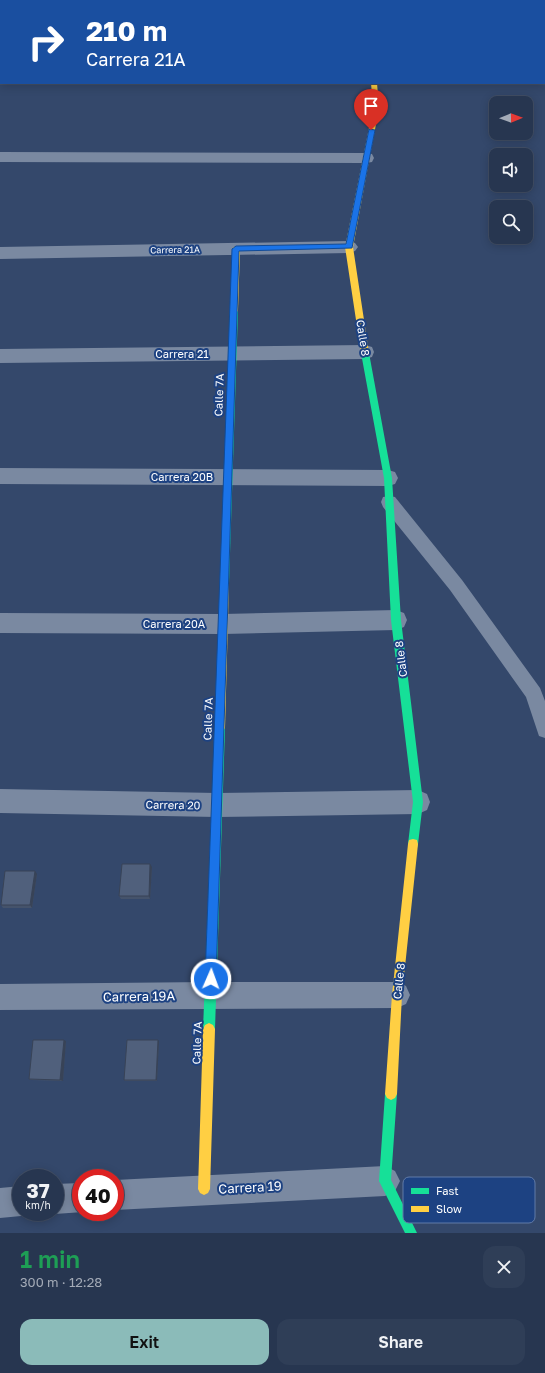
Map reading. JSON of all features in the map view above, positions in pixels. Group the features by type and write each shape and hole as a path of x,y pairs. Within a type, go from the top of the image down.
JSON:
{"street":[{"name":"Calle 8","path":"374,84 376,108 349,247 365,352 388,478 396,620 418,802 397,995 385,1181"},
{"path":"0,157 366,158"},
{"name":"Carrera 21A","path":"0,253 349,247"},
{"name":"Calle 7A","path":"204,1190 236,249"},
{"name":"Carrera 21","path":"0,356 365,352"},
{"name":"Carrera 20B","path":"0,476 388,478"},
{"name":"Carrera 20A","path":"0,623 223,624 396,620"},
{"name":"Carrera 20","path":"0,801 217,805 418,802"},
{"name":"Carrera 19A","path":"0,997 397,995"},
{"path":"385,1181 403,1217"},
{"name":"Carrera 19","path":"124,1194 385,1181"},
{"path":"0,1203 12,1202"},
{"path":"406,1223 411,1233"}],"lane":[{"path":"389,502 456,585 534,694 545,730"}],"building":[{"path":"122,864 150,864 149,896 119,896"},
{"path":"5,871 35,871 30,905 1,905"},
{"path":"33,1040 64,1040 60,1080 29,1079"},
{"path":"127,1040 158,1040 156,1080 124,1080"}],"traffic: fast":[{"path":"225,584 234,311"},
{"path":"365,353 388,478 396,620 418,802 413,844"},
{"path":"209,1029 220,728"},
{"path":"391,1094 385,1181 403,1217"},
{"path":"406,1223 411,1233"}],"traffic: slow":[{"path":"365,353 349,247 376,108 374,84"},
{"path":"234,311 236,249"},
{"path":"220,728 225,584"},
{"path":"391,1094 397,995 413,844"},
{"path":"204,1189 209,1029"}],"route":[{"path":"211,979 236,249 349,247 371,130"}]}
